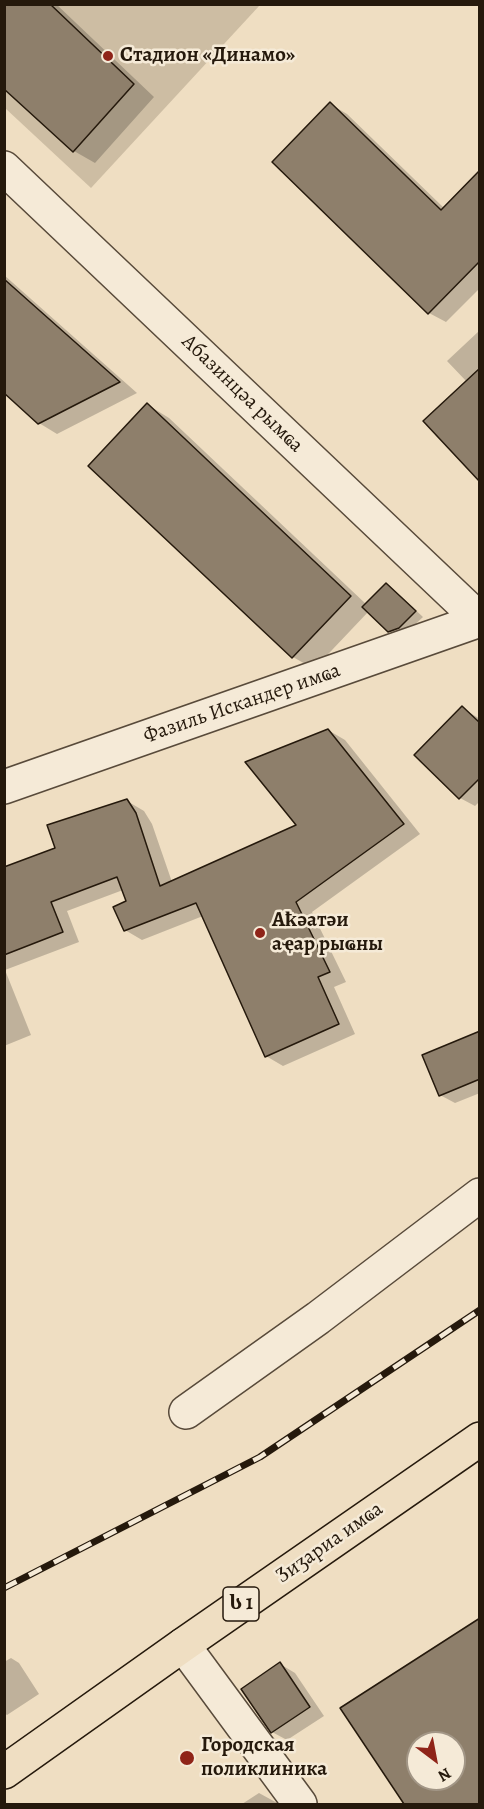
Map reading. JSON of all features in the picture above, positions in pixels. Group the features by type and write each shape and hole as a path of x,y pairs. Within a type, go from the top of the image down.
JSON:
{"highway":[{"name":"Ӡиӡариа имҩа","path":"4,1772 480,1439"}],"street":[{"name":"Абазинцәа рымҩа","path":"4,168 480,620"},
{"name":"Фазиль Искандер имҩа","path":"4,788 480,620"},
{"path":"186,1412 318,1318 480,1195"},
{"path":"183,1645 300,1804"}],"shaded area":[{"name":"Cтадион «Динамо»","path":"4,5 260,5 91,188 5,108"}],"building":[{"path":"4,4 50,4 134,84 73,152 4,89"},
{"path":"330,102 441,210 480,170 480,261 428,314 272,162"},
{"path":"4,279 120,382 38,424 4,393"},
{"path":"480,368 480,482 423,421"},
{"path":"147,403 351,596 292,658 88,466"},
{"path":"386,583 416,611 399,628 388,632 362,607"},
{"path":"462,706 480,723 480,778 459,799 414,755"},
{"path":"328,729 404,824 296,902 330,972 318,977 339,1024 265,1057 196,903 124,931 113,907 126,901 117,877 51,902 63,932 4,955 4,867 55,848 47,825 127,799 136,813 160,886 296,825 245,762"},
{"path":"480,1031 480,1079 439,1096 422,1055"},
{"path":"480,1618 480,1804 404,1804 340,1708"},
{"path":"280,1662 310,1707 271,1733 241,1689"}],"railway":[{"path":"4,1588 260,1457 480,1310"}],"place":[{"name":"Cтадион «Динамо»","path":"108,56"},
{"name":"Аҟәатәи аҿар рыҩны","path":"260,933"},
{"name":"Городская поликлиника","path":"187,1758"}]}
